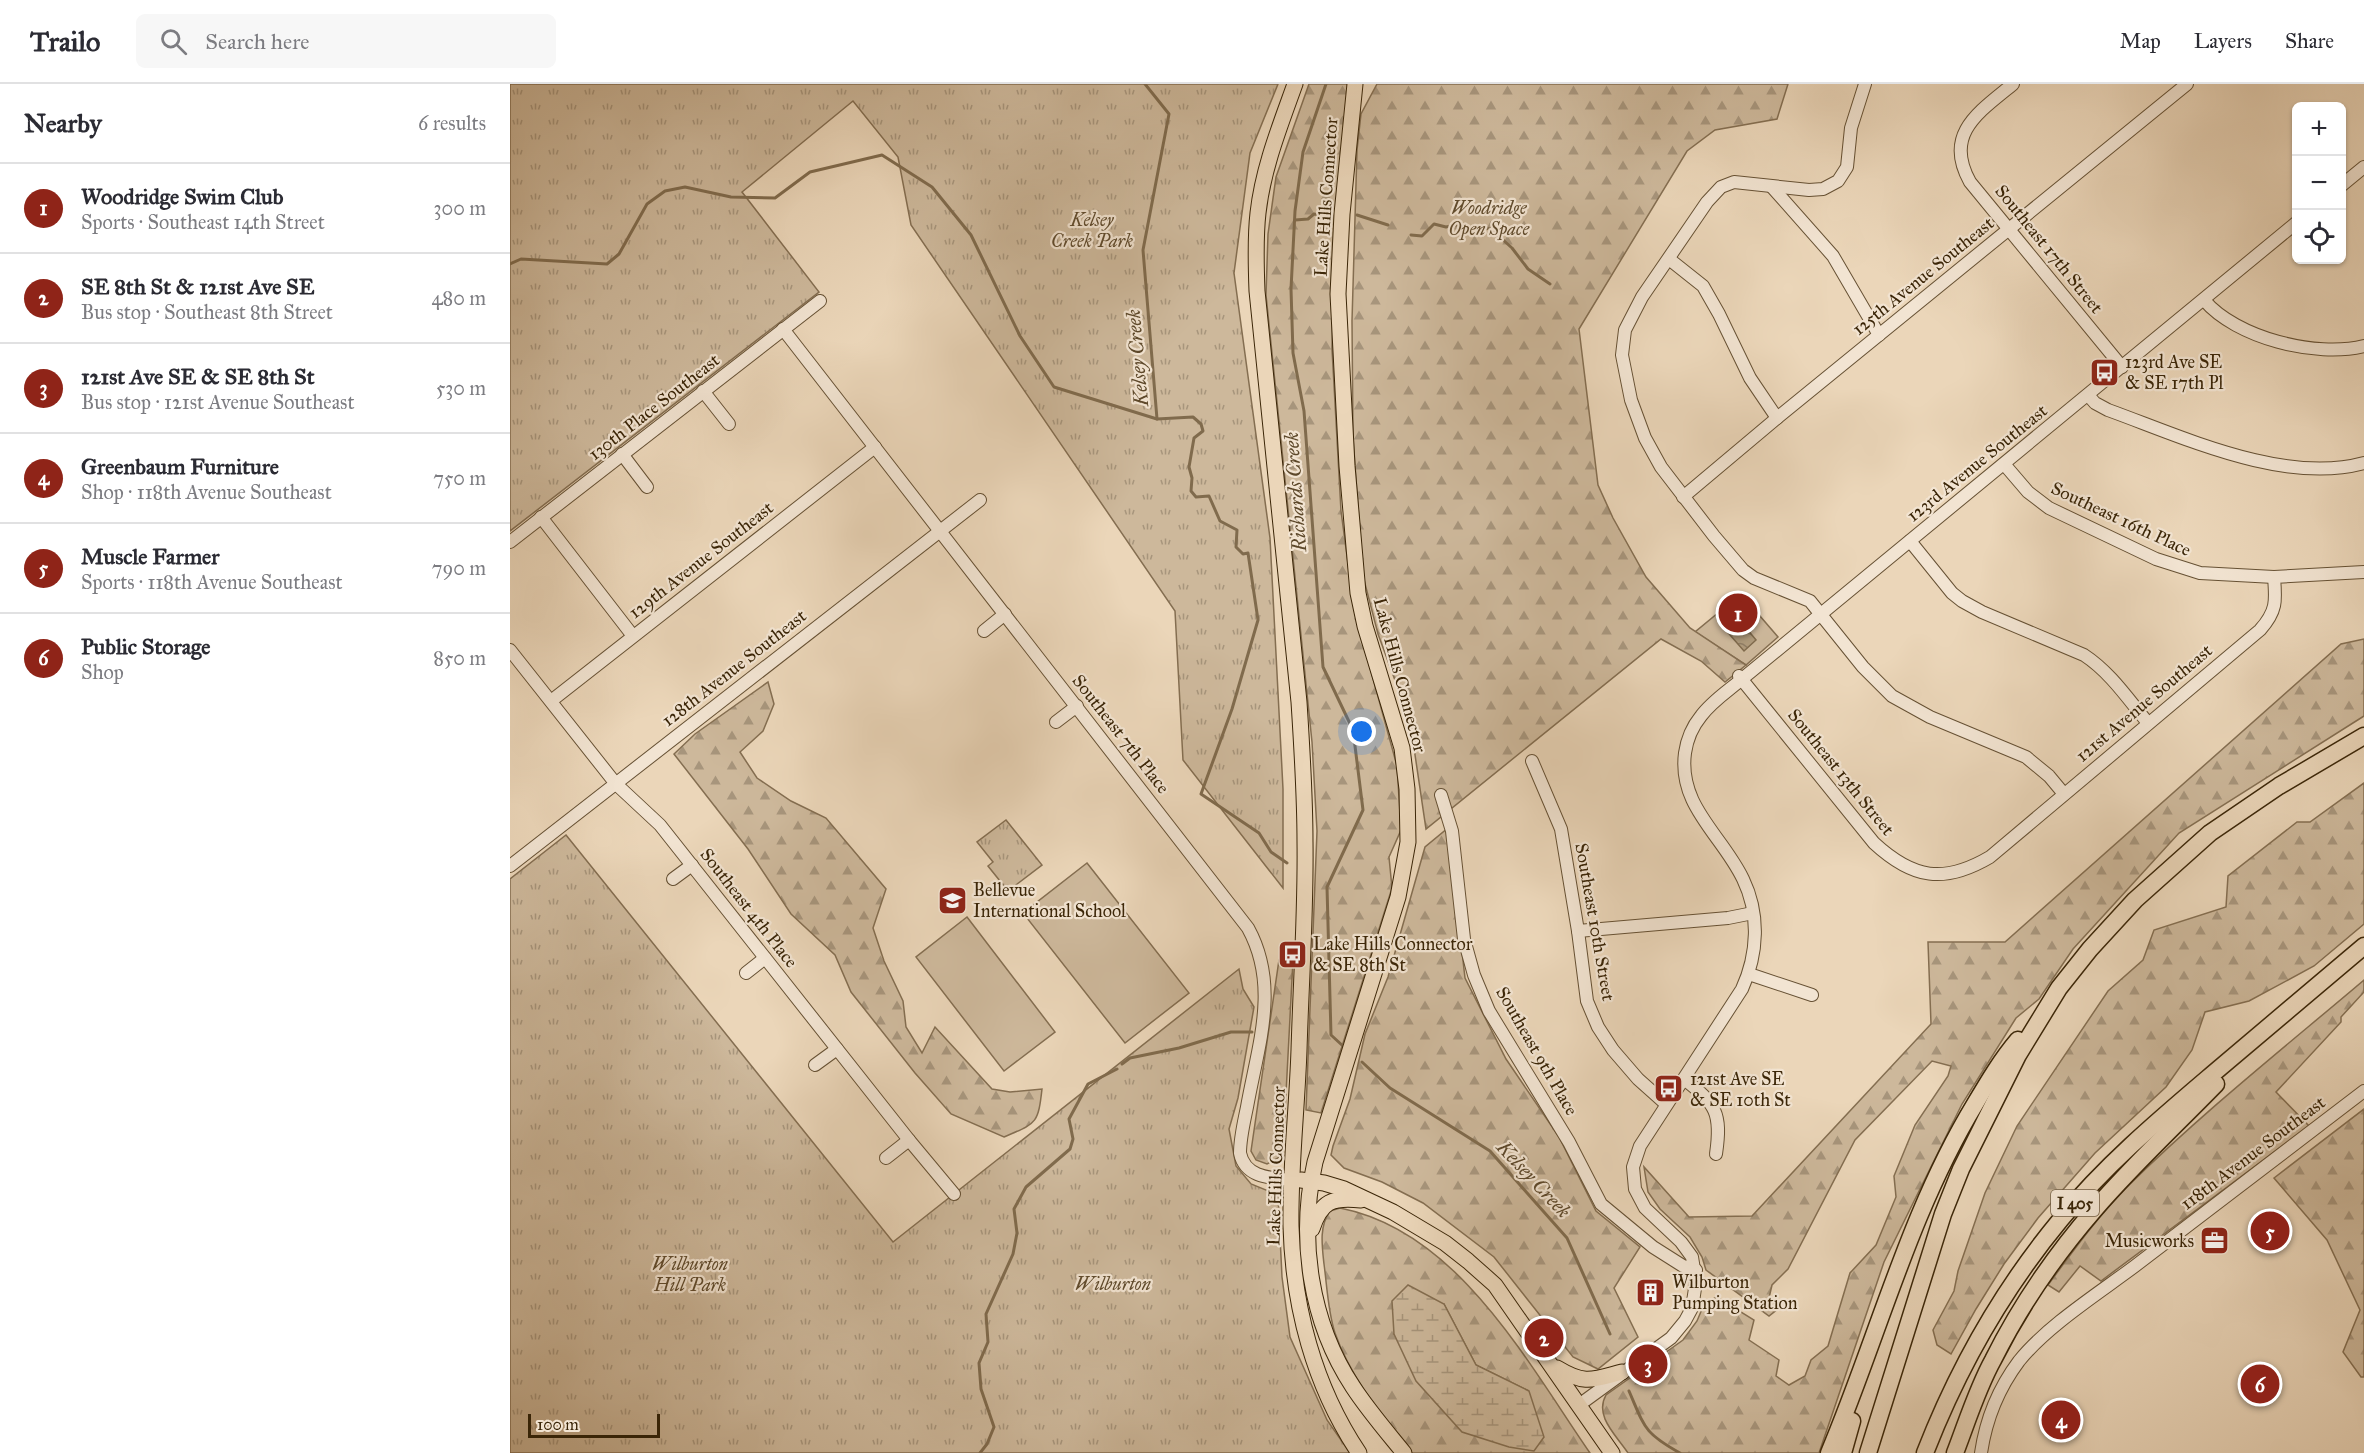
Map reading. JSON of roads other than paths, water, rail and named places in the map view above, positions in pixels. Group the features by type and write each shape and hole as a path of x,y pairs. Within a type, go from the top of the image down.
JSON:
{"highway":[{"path":"1868,1453 1943,1214 1961,1169 2018,1055 2059,988 2134,900 2210,833 2279,786 2364,736"},
{"name":"I 405","path":"1925,1453 1951,1393 1998,1306 2062,1218 2153,1125 2364,946"},
{"path":"1829,1453 1876,1333 1918,1216 1960,1128 2002,1059 2048,1005"},
{"path":"1955,1453 1993,1360 2018,1317 2065,1246 2122,1179 2292,1006"},
{"path":"1843,1453 1876,1333"}],"main road":[{"name":"Lake Hills Connector","path":"1295,84 1264,179 1258,212 1256,249 1257,291 1299,702 1302,758 1304,900 1297,1119 1292,1180 1293,1257 1305,1333 1330,1401 1359,1453"},
{"name":"Lake Hills Connector","path":"1355,84 1342,214 1338,294 1347,477 1358,593 1365,626 1402,748 1407,789 1408,842 1398,897 1318,1148 1308,1201 1308,1254 1313,1287 1331,1346 1352,1386 1404,1453"},
{"path":"1353,109 1360,84"},
{"path":"1318,1148 1320,1162 1325,1170 1368,1201"},
{"path":"1292,1180 1310,1181 1344,1189 1418,1225 1475,1267 1495,1286 1612,1453"},
{"path":"1308,1241 1317,1212 1328,1202 1345,1198 1368,1201"},
{"path":"1551,1365 1575,1378 1586,1380 1622,1372"}],"street":[{"path":"1865,84 1851,128 1847,167 1838,182 1823,189 1772,187 1742,181 1721,187 1707,202 1641,297 1624,330 1622,355 1631,400 1645,438 1661,467 1743,570 1764,582 1803,596 1810,601 1863,667 1892,696 1930,717 2025,758 2049,776 2064,794"},
{"name":"Southeast 17th Street","path":"2013,84 1976,114 1964,134 1960,148 1961,163 1970,182 2122,367"},
{"name":"125th Avenue Southeast","path":"1683,497 2187,84"},
{"path":"2346,182 2364,167"},
{"path":"1772,187 1833,256 1879,335"},
{"name":"123rd Avenue Southeast","path":"1753,913 1743,879 1689,795 1686,785 1684,762 1688,738 1702,714 1741,678 2292,226"},
{"path":"1669,259 1702,286 1719,314 1750,378 1777,418"},
{"path":"2204,300 2220,316 2269,338 2289,344 2328,349 2364,347"},
{"name":"130th Place Southeast","path":"510,542 820,301"},
{"name":"Southeast 7th Place","path":"783,329 1248,928 1257,944 1265,972 1266,1001 1240,1153 1245,1166 1253,1172 1271,1178 1292,1180"},
{"path":"703,391 729,424"},
{"path":"2088,395 2108,410 2245,459 2304,467 2338,468 2364,463"},
{"name":"129th Avenue Southeast","path":"551,701 875,447"},
{"path":"622,454 647,488"},
{"name":"Southeast 16th Place","path":"2004,464 2028,492 2049,508 2156,559 2200,573 2274,577"},
{"name":"128th Avenue Southeast","path":"510,866 980,500"},
{"path":"541,517 633,636"},
{"path":"1910,541 1952,593 1962,601 1982,612 2074,650 2093,661 2107,674 2148,723"},
{"path":"2274,577 2364,572"},
{"name":"121st Avenue Southeast","path":"1927,874 1953,874 1990,857 2268,621 2275,603 2274,577"},
{"path":"984,631 1005,614"},
{"name":"Southeast 4th Place","path":"510,650 616,783 660,825 954,1194"},
{"name":"Southeast 13th Street","path":"1741,678 1874,843 1900,864 1927,874"},
{"path":"1056,722 1077,706"},
{"name":"Southeast 10th Street","path":"1532,761 1561,829 1587,1001 1598,1028 1626,1066 1666,1104"},
{"name":"Southeast 9th Place","path":"1441,795 1452,831 1464,939 1474,975 1489,1011 1569,1142 1601,1204 1653,1248 1683,1266 1696,1270"},
{"path":"672,879 692,865"},
{"path":"1578,931 1728,918 1753,913 1754,954 1749,974 1733,1004 1666,1104 1634,1159 1635,1189 1646,1208 1687,1249 1692,1257 1696,1270 1692,1308 1686,1321 1671,1338 1579,1405"},
{"path":"746,973 765,958"},
{"path":"1749,974 1812,995"},
{"path":"815,1065 837,1049"},
{"path":"1684,1079 1708,1099 1716,1112 1719,1131 1716,1154"},
{"name":"118th Avenue Southeast","path":"1981,1453 1986,1427 1996,1399 2009,1376 2032,1347 2090,1300 2364,1091"},
{"path":"885,1158 909,1140"}],"water":[{"path":"1737,617 1756,640 1744,651 1724,628"}],"waterway":[{"name":"Kelsey Creek","path":"1145,84 1169,114 1143,250 1157,419 1193,417 1201,424 1203,431 1194,438 1189,467 1192,478 1191,491 1196,497 1209,496 1220,521 1237,530 1236,547 1243,554 1248,553 1258,620 1232,709 1201,794 1259,833 1271,852 1287,863"},
{"name":"Richards Creek","path":"1326,84 1303,152 1295,211 1291,289 1293,353 1304,411 1323,667 1353,730 1363,810 1327,887 1331,1035 1343,1046"},
{"path":"510,264 521,259 607,264 619,254 647,204 665,191 685,187 731,197 775,198 810,172 882,155 932,187 971,235 1020,336 1054,387 1157,419"},
{"path":"1295,220 1308,219 1314,214 1330,216"},
{"path":"1357,215 1388,225"},
{"path":"1411,235 1422,236 1434,224 1446,227 1461,224 1475,229 1484,227 1492,230 1512,248 1528,269 1550,284"},
{"path":"1122,1064 1130,1058 1179,1048 1231,1032 1252,1032"},
{"name":"Kelsey Creek","path":"1362,1062 1390,1088 1490,1151 1567,1238 1610,1334"},
{"path":"980,1453 987,1444 994,1427 981,1389 979,1363 988,1342 986,1314 1013,1254 1017,1233 1014,1209 1026,1187 1070,1149 1073,1139 1069,1119 1088,1084 1117,1069"},
{"name":"Kelsey Creek","path":"1629,1391 1647,1428 1659,1440 1680,1453"}],"place":[{"name":"123rd Ave SE & SE 17th Pl","path":"2104,372"},
{"name":"Woodridge Swim Club","path":"1738,613"},
{"name":"Bellevue International School","path":"952,900"},
{"name":"Lake Hills Connector & SE 8th St","path":"1292,954"},
{"name":"121st Ave SE & SE 10th St","path":"1669,1089"},
{"name":"Muscle Farmer","path":"2270,1231"},
{"name":"Musicworks","path":"2215,1241"},
{"name":"Wilburton Pumping Station","path":"1651,1292"},
{"name":"SE 8th St & 121st Ave SE","path":"1544,1338"},
{"name":"121st Ave SE & SE 8th St","path":"1648,1364"},
{"name":"Public Storage","path":"2260,1384"},
{"name":"Greenbaum Furniture","path":"2061,1420"}],"park label":[{"name":"Woodridge Open Space","path":"1489,218"},
{"name":"Kelsey Creek Park","path":"1092,230"},
{"name":"Wilburton Hill Park","path":"690,1274"},
{"name":"Wilburton","path":"1113,1284"}]}
